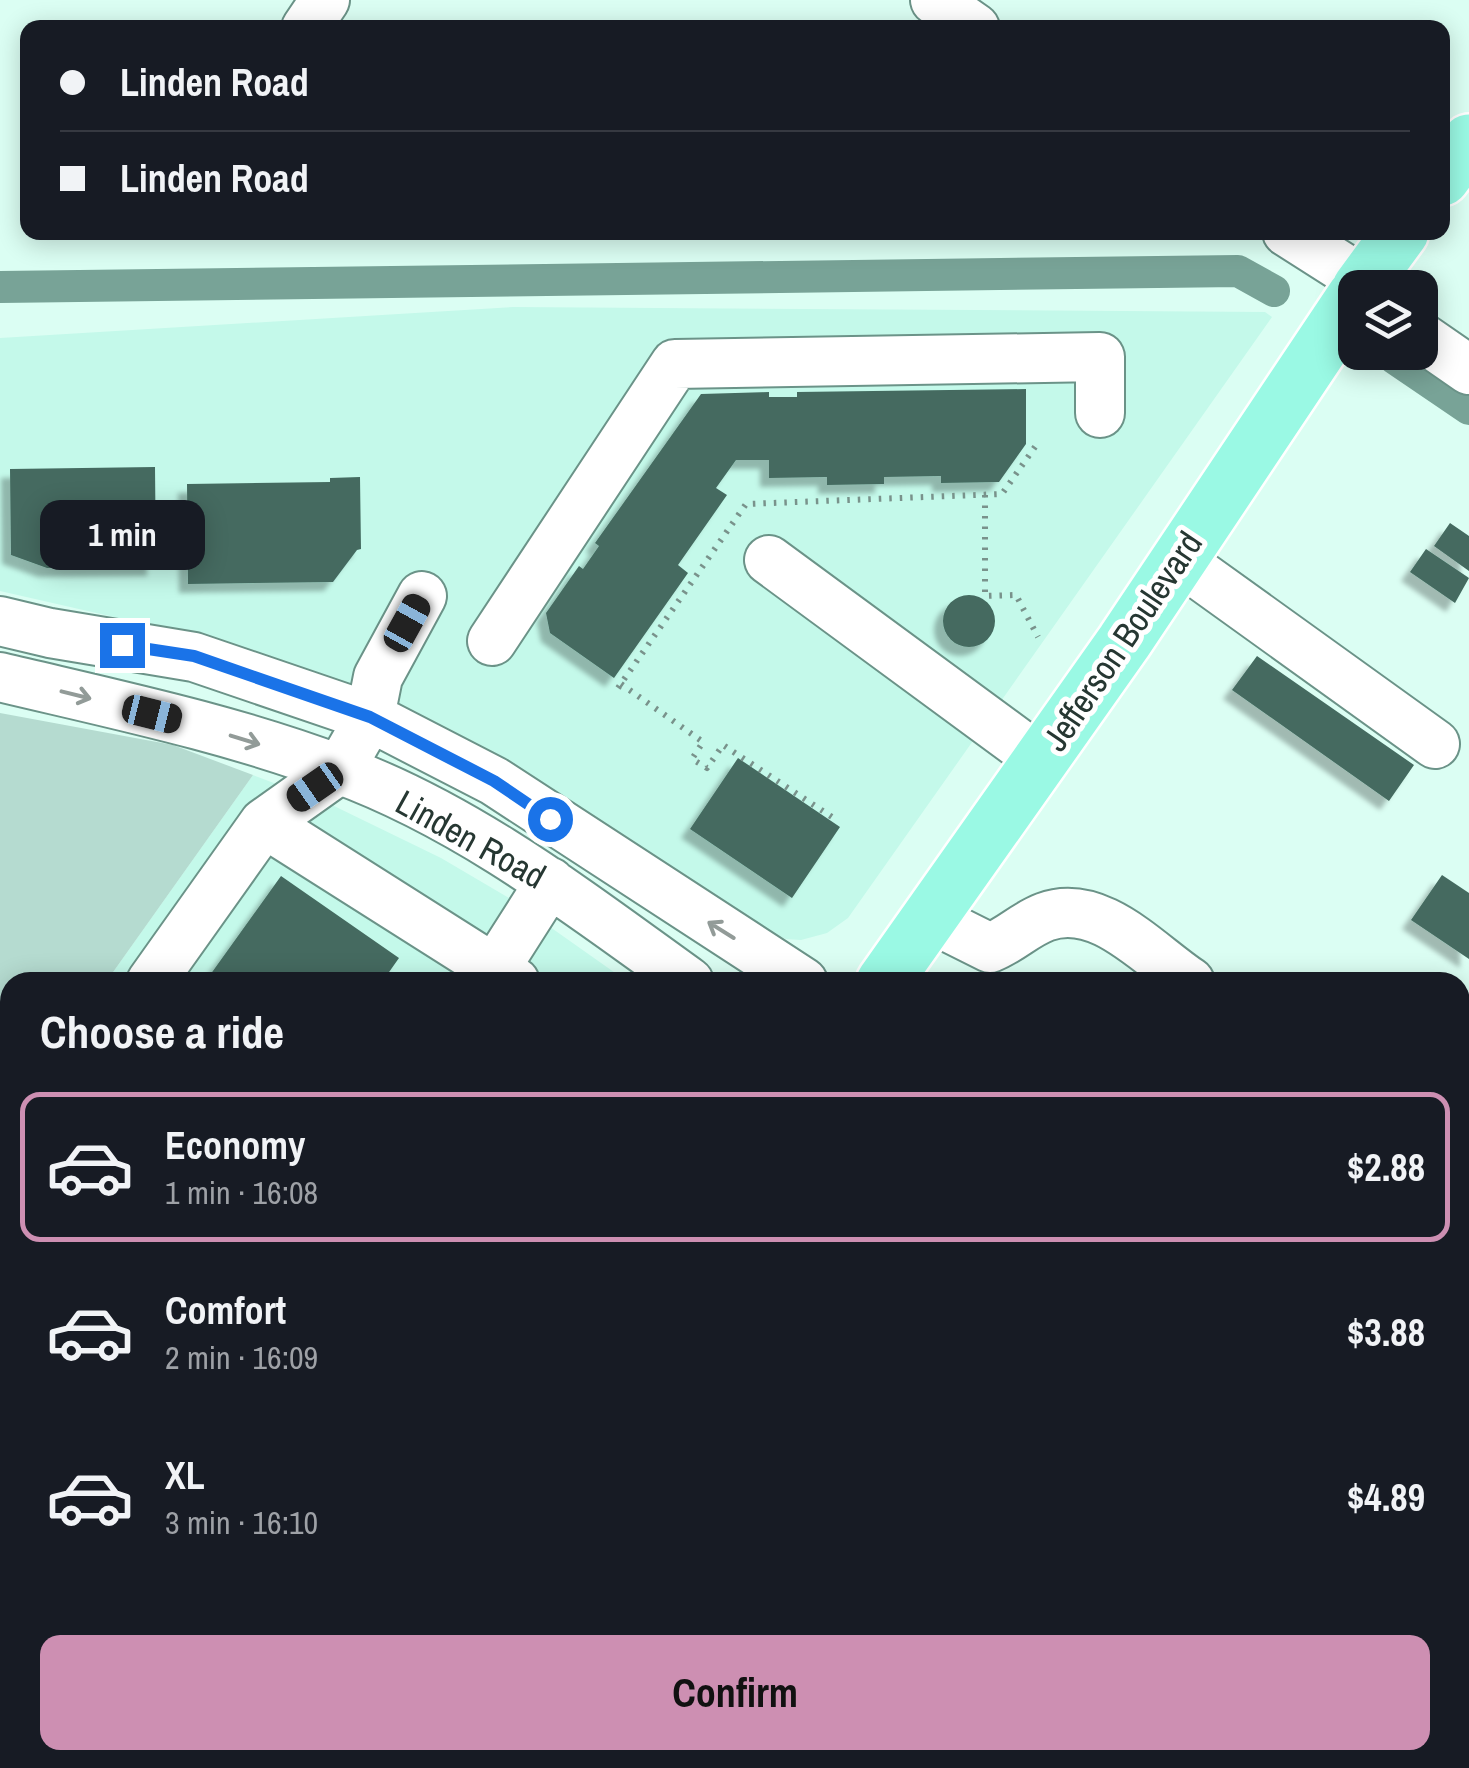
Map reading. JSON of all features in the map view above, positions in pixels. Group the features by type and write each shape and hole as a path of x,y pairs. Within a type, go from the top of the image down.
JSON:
{"main road":[{"path":"1450,167 1469,142"},
{"name":"Jefferson Boulevard","path":"1374,270 1395,240"},
{"name":"Jefferson Boulevard","path":"891,972 1041,760 1338,322"}],"street":[{"path":"934,0 963,20"},
{"path":"1296,240 1338,275"},
{"path":"1438,348 1469,370"},
{"path":"492,641 675,364 1100,358 1100,412"},
{"path":"769,560 1041,760"},
{"path":"1178,560 1436,744"},
{"path":"158,972 264,822 340,769 370,717 378,677 422,596"},
{"name":"Linden Road","path":"0,620 50,633 194,656 370,717 494,781 788,972"},
{"name":"Linden Road","path":"0,677 188,722 340,769 436,814 550,882 675,972"},
{"path":"264,822 482,972 550,882"},
{"path":"930,918 990,948 1014,938 1022,928 1047,916 1078,911 1110,924 1176,972"}],"path":[{"path":"838,821 723,745 707,768 692,759 703,742 619,686 746,504 1002,494 1037,444"},
{"path":"985,495 985,596 1016,595 1038,636"}],"shaded area":[{"path":"513,307 1265,312 1272,317 848,918 827,933 801,940 786,939 756,927 447,728 149,625 0,591 0,338"},
{"path":"0,713 173,745 253,775 113,972 0,972"},
{"path":"253,775 332,805 441,858 509,898 614,972 113,972"}],"building":[{"path":"1026,389 1026,444 999,482 941,483 941,476 884,477 884,484 827,485 827,477 769,478 769,460 736,460 716,488 727,495 678,565 688,573 614,678 550,633 546,613 579,566 583,569 599,546 595,543 701,394 769,392 769,397 797,397 797,392"},
{"path":"155,467 156,567 47,568 11,555 10,469"},
{"path":"360,477 361,549 333,582 188,584 187,484 330,482 330,478"},
{"path":"1450,523 1469,536 1469,571 1434,546"},
{"path":"1426,549 1469,578 1455,603 1410,572"},
{"path":"969,595 988,602 995,621 988,640 969,647 950,640 943,621 950,602"},
{"path":"1257,656 1414,765 1389,801 1232,690"},
{"path":"738,758 840,827 792,898 690,829"},
{"path":"1442,875 1469,893 1469,959 1411,920"},
{"path":"281,876 399,958 389,972 212,972"}],"waterway":[{"path":"0,287 1238,271 1274,291"},
{"path":"1412,370 1469,409"}],"route":[{"path":"122,645 194,656 370,717 494,781 550,819"}]}
